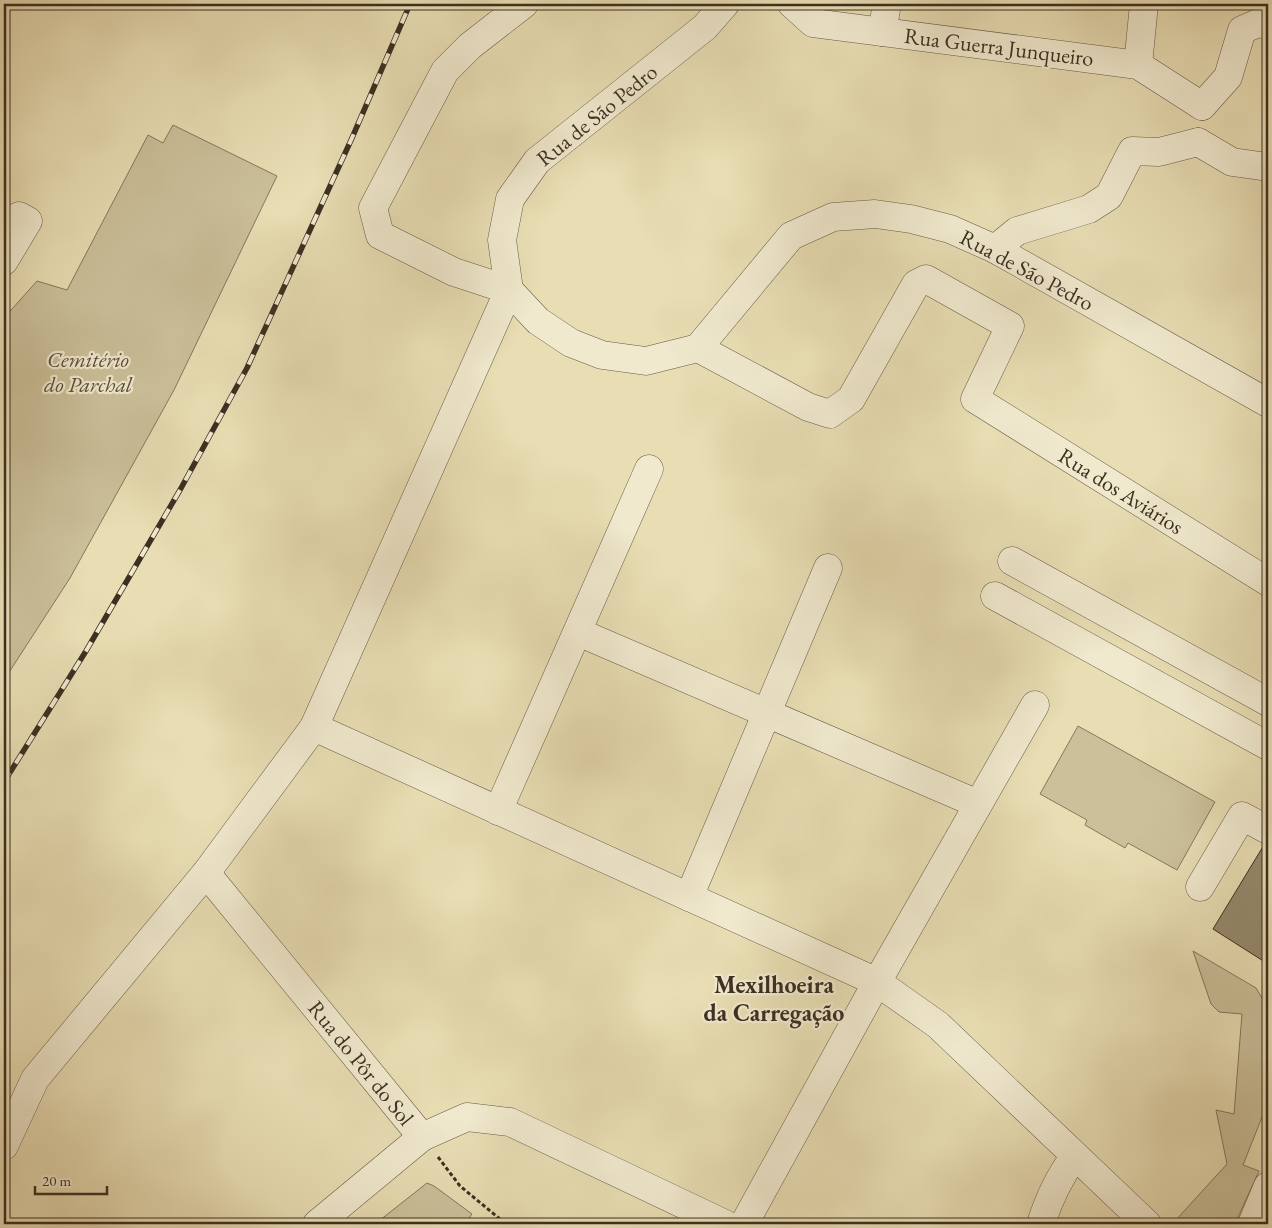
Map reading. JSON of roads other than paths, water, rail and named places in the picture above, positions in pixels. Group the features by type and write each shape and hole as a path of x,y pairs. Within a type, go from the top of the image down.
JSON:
{"street":[{"path":"524,4 470,46 445,71 373,208 380,235 454,272 509,290 538,321 571,344 602,355 646,361 698,348"},
{"name":"Rua de São Pedro","path":"509,290 502,240 510,199 536,161 705,27 725,4"},
{"name":"Rua Guerra Junqueiro","path":"792,4 813,23 1138,65 1202,106"},
{"path":"882,32 887,4"},
{"path":"1138,65 1144,4"},
{"path":"1198,142 1202,106 1228,77 1242,30 1258,24 1268,25"},
{"path":"994,249 1016,231 1089,209 1110,196 1132,151 1159,152 1198,142 1232,162 1268,167"},
{"name":"Rua de São Pedro","path":"698,348 792,236 833,217 875,214 911,219 950,229 994,249 1268,403"},
{"path":"4,234 19,216 28,222 4,260"},
{"name":"Rua dos Aviários","path":"698,348 808,407 830,414 851,399 916,284 926,279 1010,326 975,399 1268,582"},
{"path":"4,1146 35,1079 206,873 314,727 509,290"},
{"path":"498,811 649,469"},
{"path":"1012,561 1268,702"},
{"path":"689,897 828,568"},
{"path":"995,596 1268,746"},
{"path":"578,632 978,804"},
{"path":"744,1224 877,982 1035,705"},
{"path":"314,727 877,982 938,1025 1147,1224"},
{"path":"1200,887 1242,816 1268,830"},
{"name":"Rua do Pôr do Sol","path":"206,873 422,1137 468,1117 510,1122 725,1224"},
{"path":"317,1224 422,1137"},
{"path":"1041,1224 1057,1183 1075,1156"},
{"path":"1252,1224 1268,1186"}],"railway":[{"path":"4,782 86,651 180,490 247,368 352,138 410,4"}],"district":[{"name":"Mexilhoeira da Carregação","path":"774,998"}],"park label":[{"name":"Cemitério do Parchal","path":"88,372"}]}
